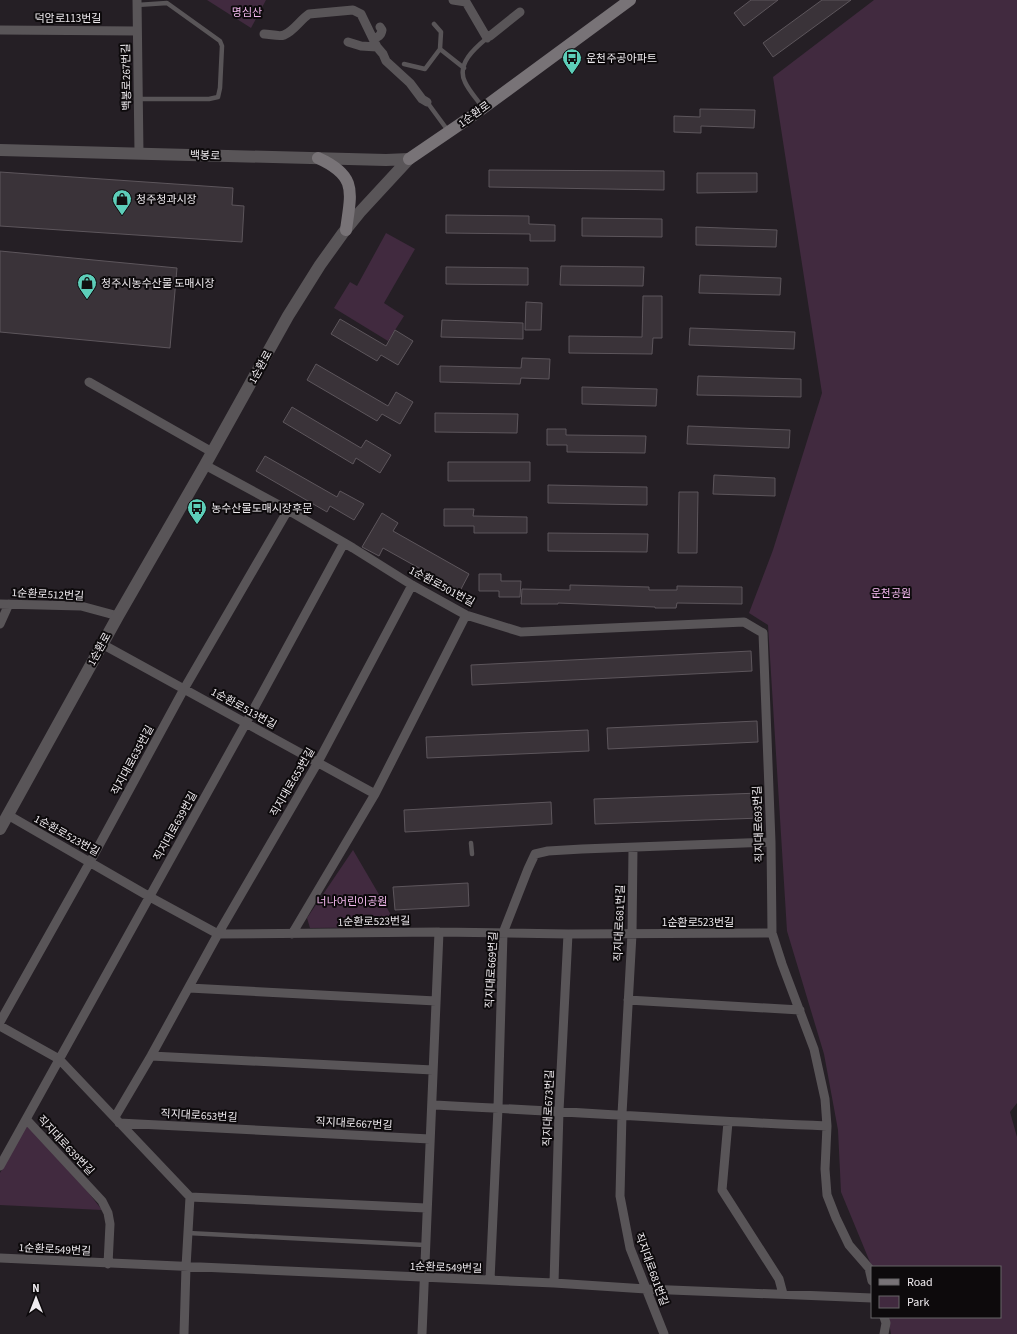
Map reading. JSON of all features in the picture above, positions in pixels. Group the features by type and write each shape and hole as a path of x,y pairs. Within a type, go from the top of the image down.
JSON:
{"main road":[{"name":"1순환로","path":"409,159 483,108 630,0"},
{"path":"318,158 341,172 347,180 350,198 346,230"}],"street":[{"path":"453,0 466,2 488,37 520,12"},
{"name":"백봉로267번길","path":"137,2 139,153"},
{"path":"264,34 283,36 291,31 303,18 309,14 353,10 361,14 375,43 386,60 410,83 426,102"},
{"path":"348,42 361,46 375,43 382,30 380,27"},
{"name":"덕암로113번길","path":"0,30 137,31"},
{"name":"백봉로","path":"0,150 386,160 409,159"},
{"name":"1순환로","path":"0,828 102,644 205,465 288,316 320,264 346,230 360,212 409,159"},
{"path":"89,382 212,452"},
{"name":"1순환로501번길","path":"205,465 288,510 412,585 466,614 521,632 744,622 763,633"},
{"name":"직지대로635번길","path":"0,1022 90,862 184,689 288,510"},
{"name":"직지대로639번길","path":"0,1166 246,723 344,543"},
{"name":"직지대로653번길","path":"278,1131 117,1120 218,934 318,762 412,585"},
{"path":"0,624 5,604"},
{"name":"1순환로512번길","path":"5,604 81,606 118,616"},
{"path":"292,934 374,794 466,614"},
{"name":"직지대로693번길","path":"763,633 771,842 772,933 782,964 814,1048 824,1099 827,1126 825,1169 827,1195 849,1245 869,1268 871,1277"},
{"name":"1순환로513번길","path":"102,644 374,794"},
{"name":"1순환로523번길","path":"8,816 218,934 439,932 568,934 772,933"},
{"name":"직지대로669번길","path":"490,1280 498,1108 503,933 528,868 535,854 548,851 771,842"},
{"name":"직지대로681번길","path":"633,848 632,934 622,1114 620,1196 630,1248 664,1334"},
{"path":"422,1334 426,1208 434,1070 439,932"},
{"name":"직지대로673번길","path":"554,1283 559,1111 568,934"},
{"path":"189,988 436,1001"},
{"path":"628,1000 800,1010"},
{"path":"0,1026 59,1060 190,1197 426,1208"},
{"path":"151,1056 434,1070"},
{"path":"432,1105 622,1114 728,1122 827,1126"},
{"name":"직지대로639번길","path":"26,1119 102,1201 108,1213 110,1224 108,1264"},
{"path":"728,1122 722,1190 779,1279 784,1294"},
{"name":"직지대로667번길","path":"278,1131 430,1139"},
{"path":"184,1334 190,1197"},
{"name":"1순환로549번길","path":"0,1258 554,1283 646,1289 871,1298"},
{"path":"884,1318 886,1323 884,1334"}],"lane":[{"path":"137,2 167,3 220,41 222,46 220,88 218,97 209,99 138,99"},
{"path":"404,64 425,69 440,49 441,32 434,24"},
{"path":"483,108 464,81 464,68 466,60 471,53 488,37"},
{"path":"440,49 464,68"},
{"path":"426,102 449,132"},
{"path":"471,843 472,854"},
{"path":"188,1233 425,1245"}],"green space":[{"name":"명심산","path":"207,0 266,0 251,28"},
{"name":"운천공원","path":"874,0 1017,0 1017,1103 1010,1112 1017,1137 1017,1334 891,1334 888,1318 1001,1318 1001,1266 872,1266 841,1192 838,1130 824,1054 787,931 768,625 749,613 773,550 822,393 773,77"},
{"path":"386,233 415,249 384,303 404,316 388,341 334,308 350,282 357,286"},
{"name":"너나어린이공원","path":"353,850 398,927 310,928 307,918"},
{"path":"25,1127 29,1127 88,1192 102,1210 0,1205 0,1173"}],"building":[{"path":"751,0 778,0 744,26 734,13"},
{"path":"822,0 851,0 773,57 763,43"},
{"path":"700,109 755,110 754,128 701,126 701,133 674,132 674,116 700,117"},
{"path":"489,170 664,171 664,190 489,187"},
{"name":"청주청과시장","path":"0,172 233,188 232,205 244,206 242,242 0,226"},
{"path":"697,173 757,173 757,192 697,193"},
{"path":"446,215 529,216 529,224 555,225 555,241 530,241 530,234 446,233"},
{"path":"582,218 662,219 662,237 582,236"},
{"path":"696,227 777,230 776,247 696,245"},
{"name":"청주시농수산물 도매시장","path":"0,251 177,268 170,348 0,332"},
{"path":"561,266 644,267 643,286 560,285"},
{"path":"446,267 528,268 528,285 446,284"},
{"path":"700,275 781,278 780,295 699,293"},
{"path":"643,296 662,296 662,338 653,338 652,354 569,353 569,336 642,337"},
{"path":"526,302 542,303 541,330 525,330"},
{"path":"340,319 386,346 395,330 413,341 398,365 381,355 377,361 331,334"},
{"path":"442,320 523,323 523,339 441,337"},
{"path":"690,328 795,332 794,349 689,345"},
{"path":"522,358 550,359 549,379 521,378 520,384 440,382 440,366 521,368"},
{"path":"316,364 388,406 396,392 413,402 400,424 382,414 377,421 307,380"},
{"path":"698,376 801,379 801,397 697,395"},
{"path":"582,387 657,389 656,406 582,404"},
{"path":"292,407 361,448 366,440 391,455 380,473 356,458 353,464 283,422"},
{"path":"435,413 518,414 517,433 435,432"},
{"path":"688,426 790,430 789,448 687,444"},
{"path":"547,429 566,429 566,435 646,436 645,453 567,452 567,445 547,445"},
{"path":"265,456 337,497 340,491 364,504 354,520 330,506 327,512 256,471"},
{"path":"448,462 530,462 530,481 448,481"},
{"path":"714,475 775,478 775,496 713,494"},
{"path":"548,485 647,487 647,505 548,503"},
{"path":"679,492 698,492 697,553 678,553"},
{"path":"444,509 474,509 473,516 527,517 527,533 474,533 474,526 444,526"},
{"path":"382,513 398,523 393,531 469,574 460,591 383,548 379,556 362,547"},
{"path":"548,533 648,534 647,552 548,551"},
{"path":"479,574 501,574 501,581 521,581 520,597 499,597 499,591 479,591"},
{"path":"570,585 649,587 649,590 677,590 677,586 742,587 742,604 677,603 676,608 655,608 558,603 521,604 522,589 570,590"},
{"path":"751,651 752,671 472,685 471,665"},
{"path":"757,721 758,742 608,749 607,728"},
{"path":"588,730 589,751 427,758 426,737"},
{"path":"760,793 761,818 595,824 594,799"},
{"path":"551,802 552,824 405,832 404,810"},
{"path":"468,883 469,906 395,910 393,887"}],"place":[{"name":"운천주공아파트","path":"572,75"},
{"name":"청주청과시장","path":"122,216"},
{"name":"청주시농수산물 도매시장","path":"87,300"},
{"name":"농수산물도매시장후문","path":"197,525"}]}
